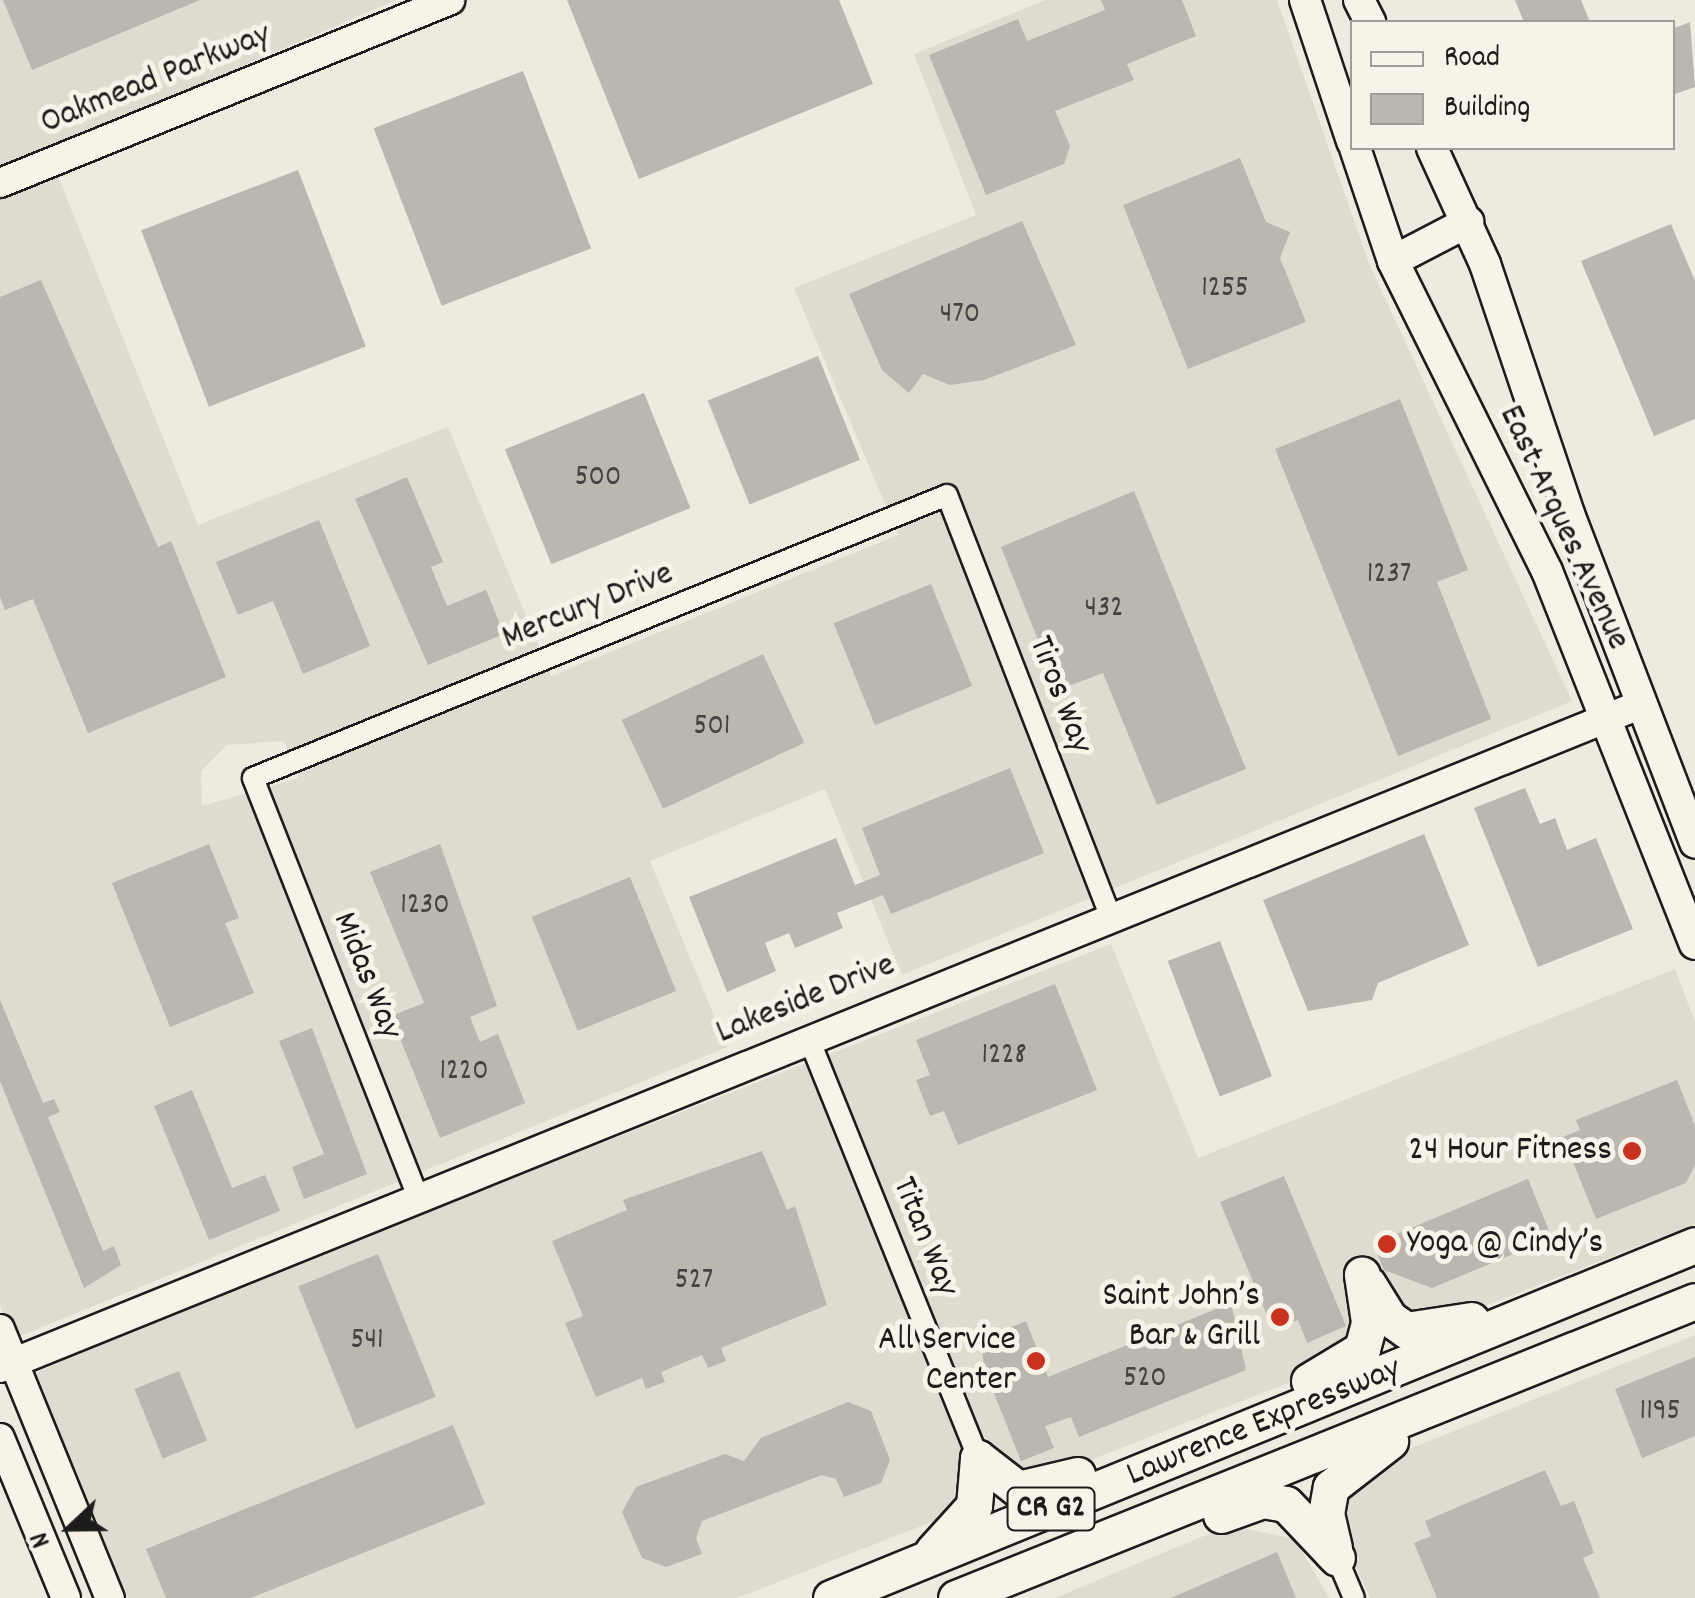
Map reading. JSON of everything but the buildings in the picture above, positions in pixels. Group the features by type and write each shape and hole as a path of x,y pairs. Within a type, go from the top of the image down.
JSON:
{"highway":[{"name":"Lawrence Expressway","path":"831,1598 1695,1245"},
{"path":"1272,1420 1296,1386 1339,1369 1362,1349 1369,1322 1362,1274 1383,1312 1406,1330 1525,1314"},
{"name":"Lawrence Expressway","path":"956,1598 1695,1301"},
{"path":"1337,1558 1326,1514 1332,1488 1355,1461 1401,1432 1409,1416"},
{"path":"978,1458 1018,1488 1103,1465 1156,1466"},
{"path":"926,1558 974,1506 978,1458"},
{"path":"1166,1514 1207,1519 1263,1500 1286,1504 1337,1558"}],"main road":[{"name":"East Arques Avenue","path":"1305,0 1350,132"},
{"name":"East Arques Avenue","path":"1356,150 1393,261 1547,571 1695,944"},
{"name":"East Arques Avenue","path":"1433,150 1468,222 1695,844"},
{"path":"1393,261 1468,222"}],"street":[{"name":"Oakmead Parkway","path":"0,183 450,0"},
{"name":"Mercury Drive","path":"252,778 947,495"},
{"name":"Tiros Way","path":"947,495 1111,918"},
{"name":"Lakeside Drive","path":"7,1365 1642,704"},
{"name":"Midas Way","path":"252,778 418,1197"},
{"name":"Titan Way","path":"809,1039 978,1458"},
{"path":"0,1329 7,1365 110,1598"},
{"path":"0,1438 66,1598"},
{"path":"1337,1558 1354,1598"}],"shaded area":[{"path":"0,0 396,0 0,171"},
{"path":"1045,0 1277,0 1370,266 1572,701 902,975 825,789 650,861 727,1047 13,1339 0,1306 0,198 57,174 198,525 448,427 551,676 898,535 794,288 976,215 914,54","holes":["284,741 299,778 202,806 201,771 227,745"]},
{"path":"1111,944 1198,1158 1675,969 1695,1022 1695,1224 737,1598 128,1598 36,1373 193,1303"},
{"path":"1695,1335 1695,1598 1370,1598 1343,1538 1345,1497 1364,1467"},
{"path":"1243,1528 1295,1539 1329,1598 1055,1598 1213,1532"}],"place":[{"name":"24 Hour Fitness","path":"1632,1151"},
{"name":"Yoga @ Cindy’s","path":"1387,1244"},
{"name":"Saint John’s Bar & Grill","path":"1280,1317"},
{"name":"All Service Center","path":"1036,1361"}]}
